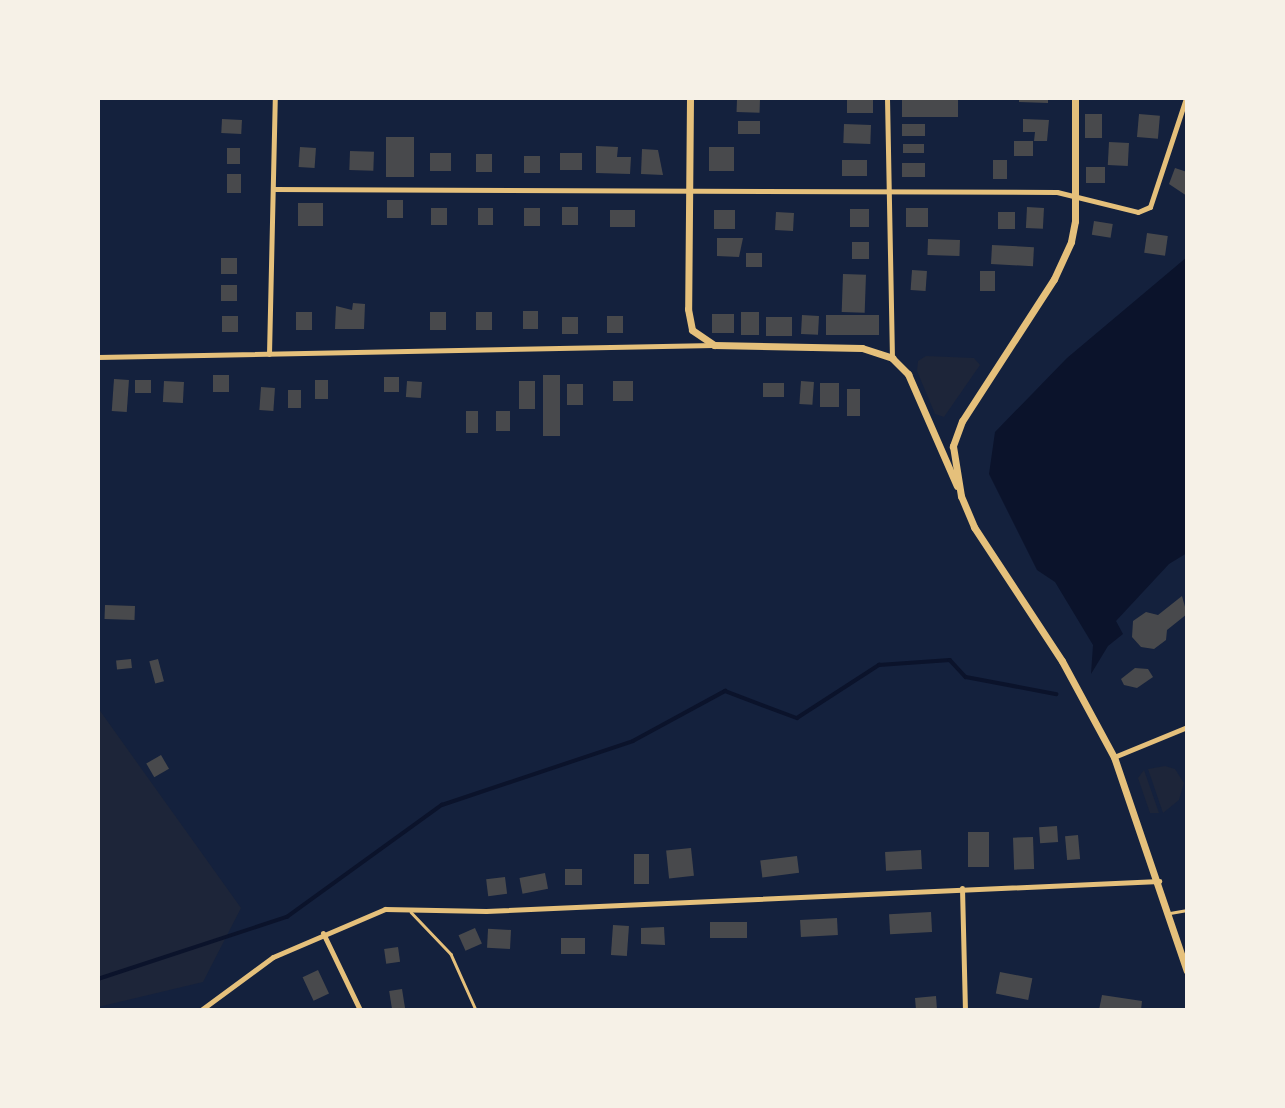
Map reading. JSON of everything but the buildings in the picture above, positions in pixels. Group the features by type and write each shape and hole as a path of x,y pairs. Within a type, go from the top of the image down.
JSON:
{"main road":[{"path":"690,98 688,321 697,335 714,345 862,348 892,358 908,374 974,527 1068,671 1114,757 1160,881 1187,971"},
{"path":"961,496 953,446 962,421 1054,279 1071,242 1076,198 1075,98"}],"street":[{"path":"269,354 275,98"},
{"path":"887,98 886,193 892,358"},
{"path":"273,189 689,193 1057,192 1138,212 1150,207 1186,98"},
{"path":"98,357 714,345"},
{"path":"1114,757 1187,727"},
{"path":"201,1010 273,957 323,933 385,909 486,911 1160,881"},
{"path":"962,888 967,1010"},
{"path":"323,933 360,1010"}],"lane":[{"path":"409,909 451,954 476,1010"},
{"path":"1170,913 1187,910"}],"shaded area":[{"path":"1187,257 1187,553 1169,564 1116,621 1123,634 1108,646 1091,674 1093,645 1055,582 1037,570 989,474 995,432 1067,358"},
{"path":"926,356 974,358 980,365 944,417 935,414 917,371 918,361"},
{"path":"98,708 241,908 203,982 98,1007"},
{"path":"1165,766 1175,769 1184,783 1179,800 1163,813 1148,769"},
{"path":"1144,770 1159,813 1150,813 1138,778"}],"waterway":[{"path":"98,979 287,917 442,805 633,741 725,691 797,718 879,665 950,660 966,677 1056,694"}]}
